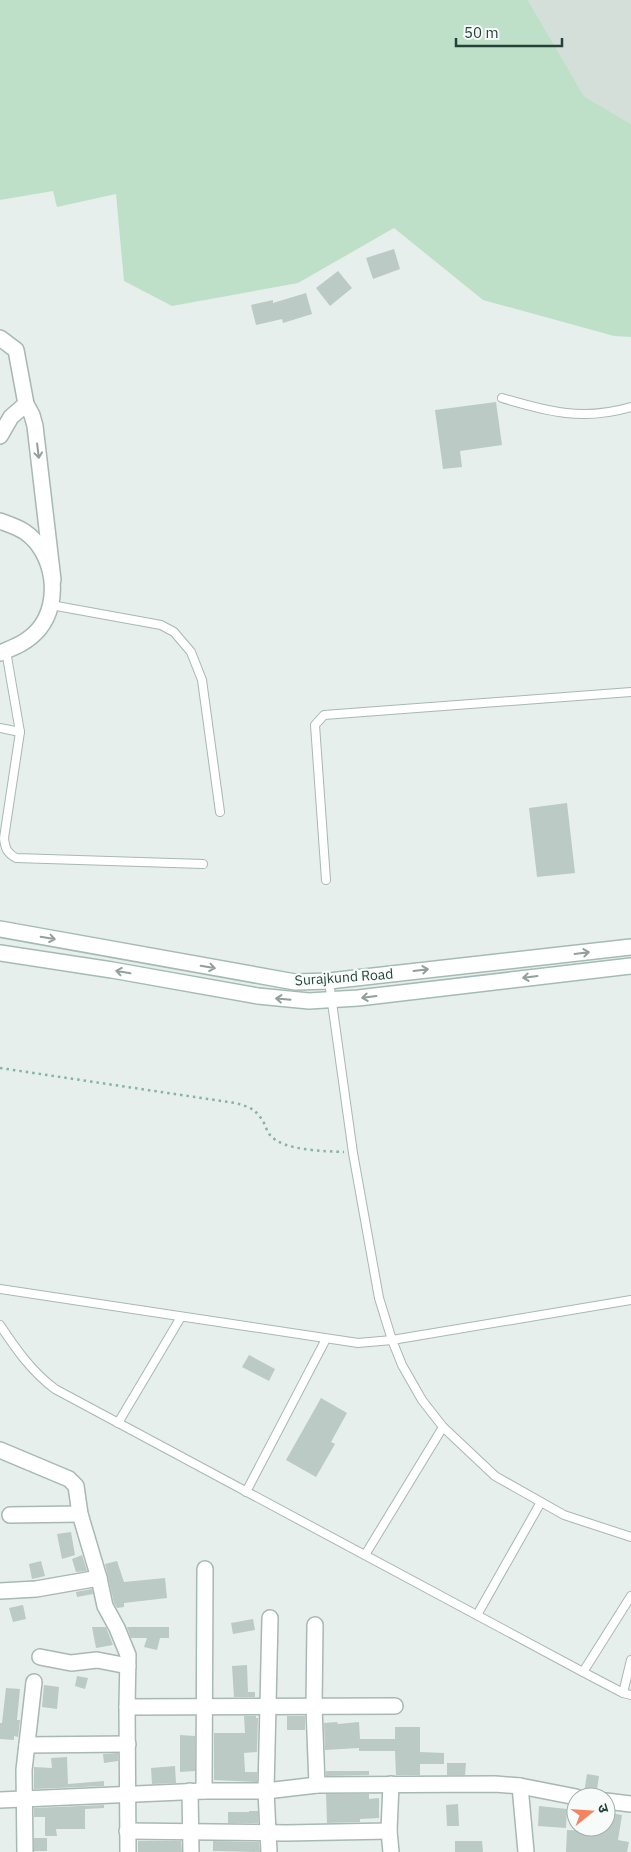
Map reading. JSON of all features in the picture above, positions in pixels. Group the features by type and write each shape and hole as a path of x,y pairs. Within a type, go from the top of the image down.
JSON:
{"street":[{"path":"0,338 16,350 26,404 35,426 53,580 51,606 40,628 21,645 3,652"},
{"path":"0,436 11,416 26,404"},
{"path":"0,521 25,532 44,553 53,580"},
{"name":"Surajkund Road","path":"0,929 294,982 329,981 631,947"},
{"name":"Surajkund Road","path":"0,952 258,996 309,1001 358,998 631,966"},
{"path":"0,1450 68,1478 76,1486 80,1514 100,1578 105,1606 128,1655 128,1852"},
{"path":"10,1515 80,1514"},
{"path":"191,1852 190,1831 197,1791 203,1707 205,1569"},
{"path":"0,1591 36,1589 100,1578"},
{"path":"269,1852 266,1790 270,1618"},
{"path":"315,1625 314,1707 316,1785"},
{"path":"40,1657 71,1663 97,1660 128,1666"},
{"path":"25,1852 24,1770 34,1682"},
{"path":"127,1707 395,1706"},
{"path":"27,1745 128,1744"},
{"path":"391,1784 389,1831 391,1852"},
{"path":"0,1800 197,1791 266,1790 316,1785 391,1784 495,1784 520,1786 566,1795"},
{"path":"520,1786 526,1852"},
{"path":"616,1802 631,1804"},
{"path":"127,1831 389,1831"}],"lane":[{"path":"502,398 542,410 565,414 596,415 631,407"},
{"path":"51,606 161,625 174,632 191,652 202,680 220,812"},
{"path":"3,652 20,732 4,838 9,854 16,858 203,864"},
{"path":"326,880 316,725 324,715 631,692"},
{"path":"0,728 20,732"},
{"path":"329,981 353,1153 379,1298 402,1365 422,1400 443,1427 495,1476 564,1515 631,1537"},
{"path":"0,1289 326,1339 371,1344 631,1300"},
{"path":"118,1423 181,1317"},
{"path":"0,1325 21,1357 40,1378 55,1389 627,1694 631,1660"},
{"path":"246,1492 326,1339"},
{"path":"365,1555 443,1427"},
{"path":"477,1615 541,1502"},
{"path":"583,1672 631,1596"}],"path":[{"path":"0,1068 235,1103 250,1107 260,1117 270,1136 284,1144 304,1150 353,1153"}],"shaded area":[{"path":"528,0 631,0 631,124 584,96"}],"green space":[{"path":"0,0 528,0 584,96 631,124 631,337 614,336 483,300 394,228 298,283 172,306 124,281 116,194 57,207 53,191 0,200"}],"building":[{"path":"394,249 400,269 373,279 366,258"},
{"path":"338,271 352,288 330,306 316,288"},
{"path":"306,293 312,314 283,323 282,319 256,325 251,305 273,300 273,303"},
{"path":"496,402 502,445 460,451 462,467 443,469 435,410"},
{"path":"567,803 575,873 537,877 529,808"},
{"path":"249,1355 275,1369 269,1381 242,1367"},
{"path":"321,1398 347,1413 331,1442 335,1444 316,1477 286,1460"},
{"path":"71,1532 75,1555 62,1559 57,1534"},
{"path":"82,1555 87,1571 76,1572 72,1559"},
{"path":"41,1561 45,1576 32,1579 29,1564"},
{"path":"117,1561 124,1582 165,1578 167,1598 124,1603 124,1607 117,1608 114,1603 105,1564"},
{"path":"92,1589 93,1594 77,1597 76,1592"},
{"path":"23,1605 26,1619 13,1622 9,1608"},
{"path":"253,1619 255,1630 233,1634 231,1623"},
{"path":"92,1627 106,1627 113,1645 96,1648"},
{"path":"127,1627 169,1627 169,1638 160,1638 157,1650 144,1647 147,1638 131,1638"},
{"path":"247,1665 248,1692 255,1692 255,1697 234,1697 232,1666"},
{"path":"77,1676 88,1678 85,1689 75,1686"},
{"path":"44,1685 59,1687 57,1709 42,1707"},
{"path":"6,1688 20,1689 17,1720 20,1720 18,1737 14,1736 14,1740 0,1739 0,1723 2,1723"},
{"path":"244,1716 256,1716 258,1718 257,1752 244,1753 245,1772 257,1772 257,1782 214,1780 214,1733 245,1733"},
{"path":"287,1716 305,1716 305,1730 287,1730"},
{"path":"337,1722 338,1724 359,1722 360,1739 395,1739 395,1727 420,1727 420,1752 444,1753 444,1764 420,1764 420,1775 396,1775 395,1751 359,1751 359,1748 325,1750 324,1723"},
{"path":"180,1735 195,1736 195,1771 180,1772"},
{"path":"118,1753 118,1761 104,1763 103,1754"},
{"path":"67,1757 68,1784 104,1781 104,1786 34,1789 34,1767 52,1768 51,1758"},
{"path":"447,1763 466,1763 465,1775 447,1775"},
{"path":"175,1766 176,1783 152,1784 151,1768"},
{"path":"326,1771 369,1771 369,1775 326,1776"},
{"path":"587,1774 599,1776 597,1787 585,1787"},
{"path":"326,1794 369,1794 369,1799 379,1798 379,1818 360,1819 360,1822 327,1823"},
{"path":"458,1804 459,1826 447,1826 446,1805"},
{"path":"104,1805 104,1808 85,1809 85,1829 56,1829 57,1836 45,1836 45,1817 34,1817 34,1808"},
{"path":"539,1806 566,1809 566,1828 538,1826"},
{"path":"258,1811 258,1823 228,1823 228,1812"},
{"path":"616,1814 622,1815 618,1840 629,1842 627,1852 566,1852 567,1837 616,1837"},
{"path":"34,1838 47,1838 47,1851 34,1851"},
{"path":"138,1841 181,1841 182,1852 138,1852"},
{"path":"213,1841 259,1842 260,1852 213,1851"},
{"path":"455,1841 482,1841 483,1852 455,1852"}]}
